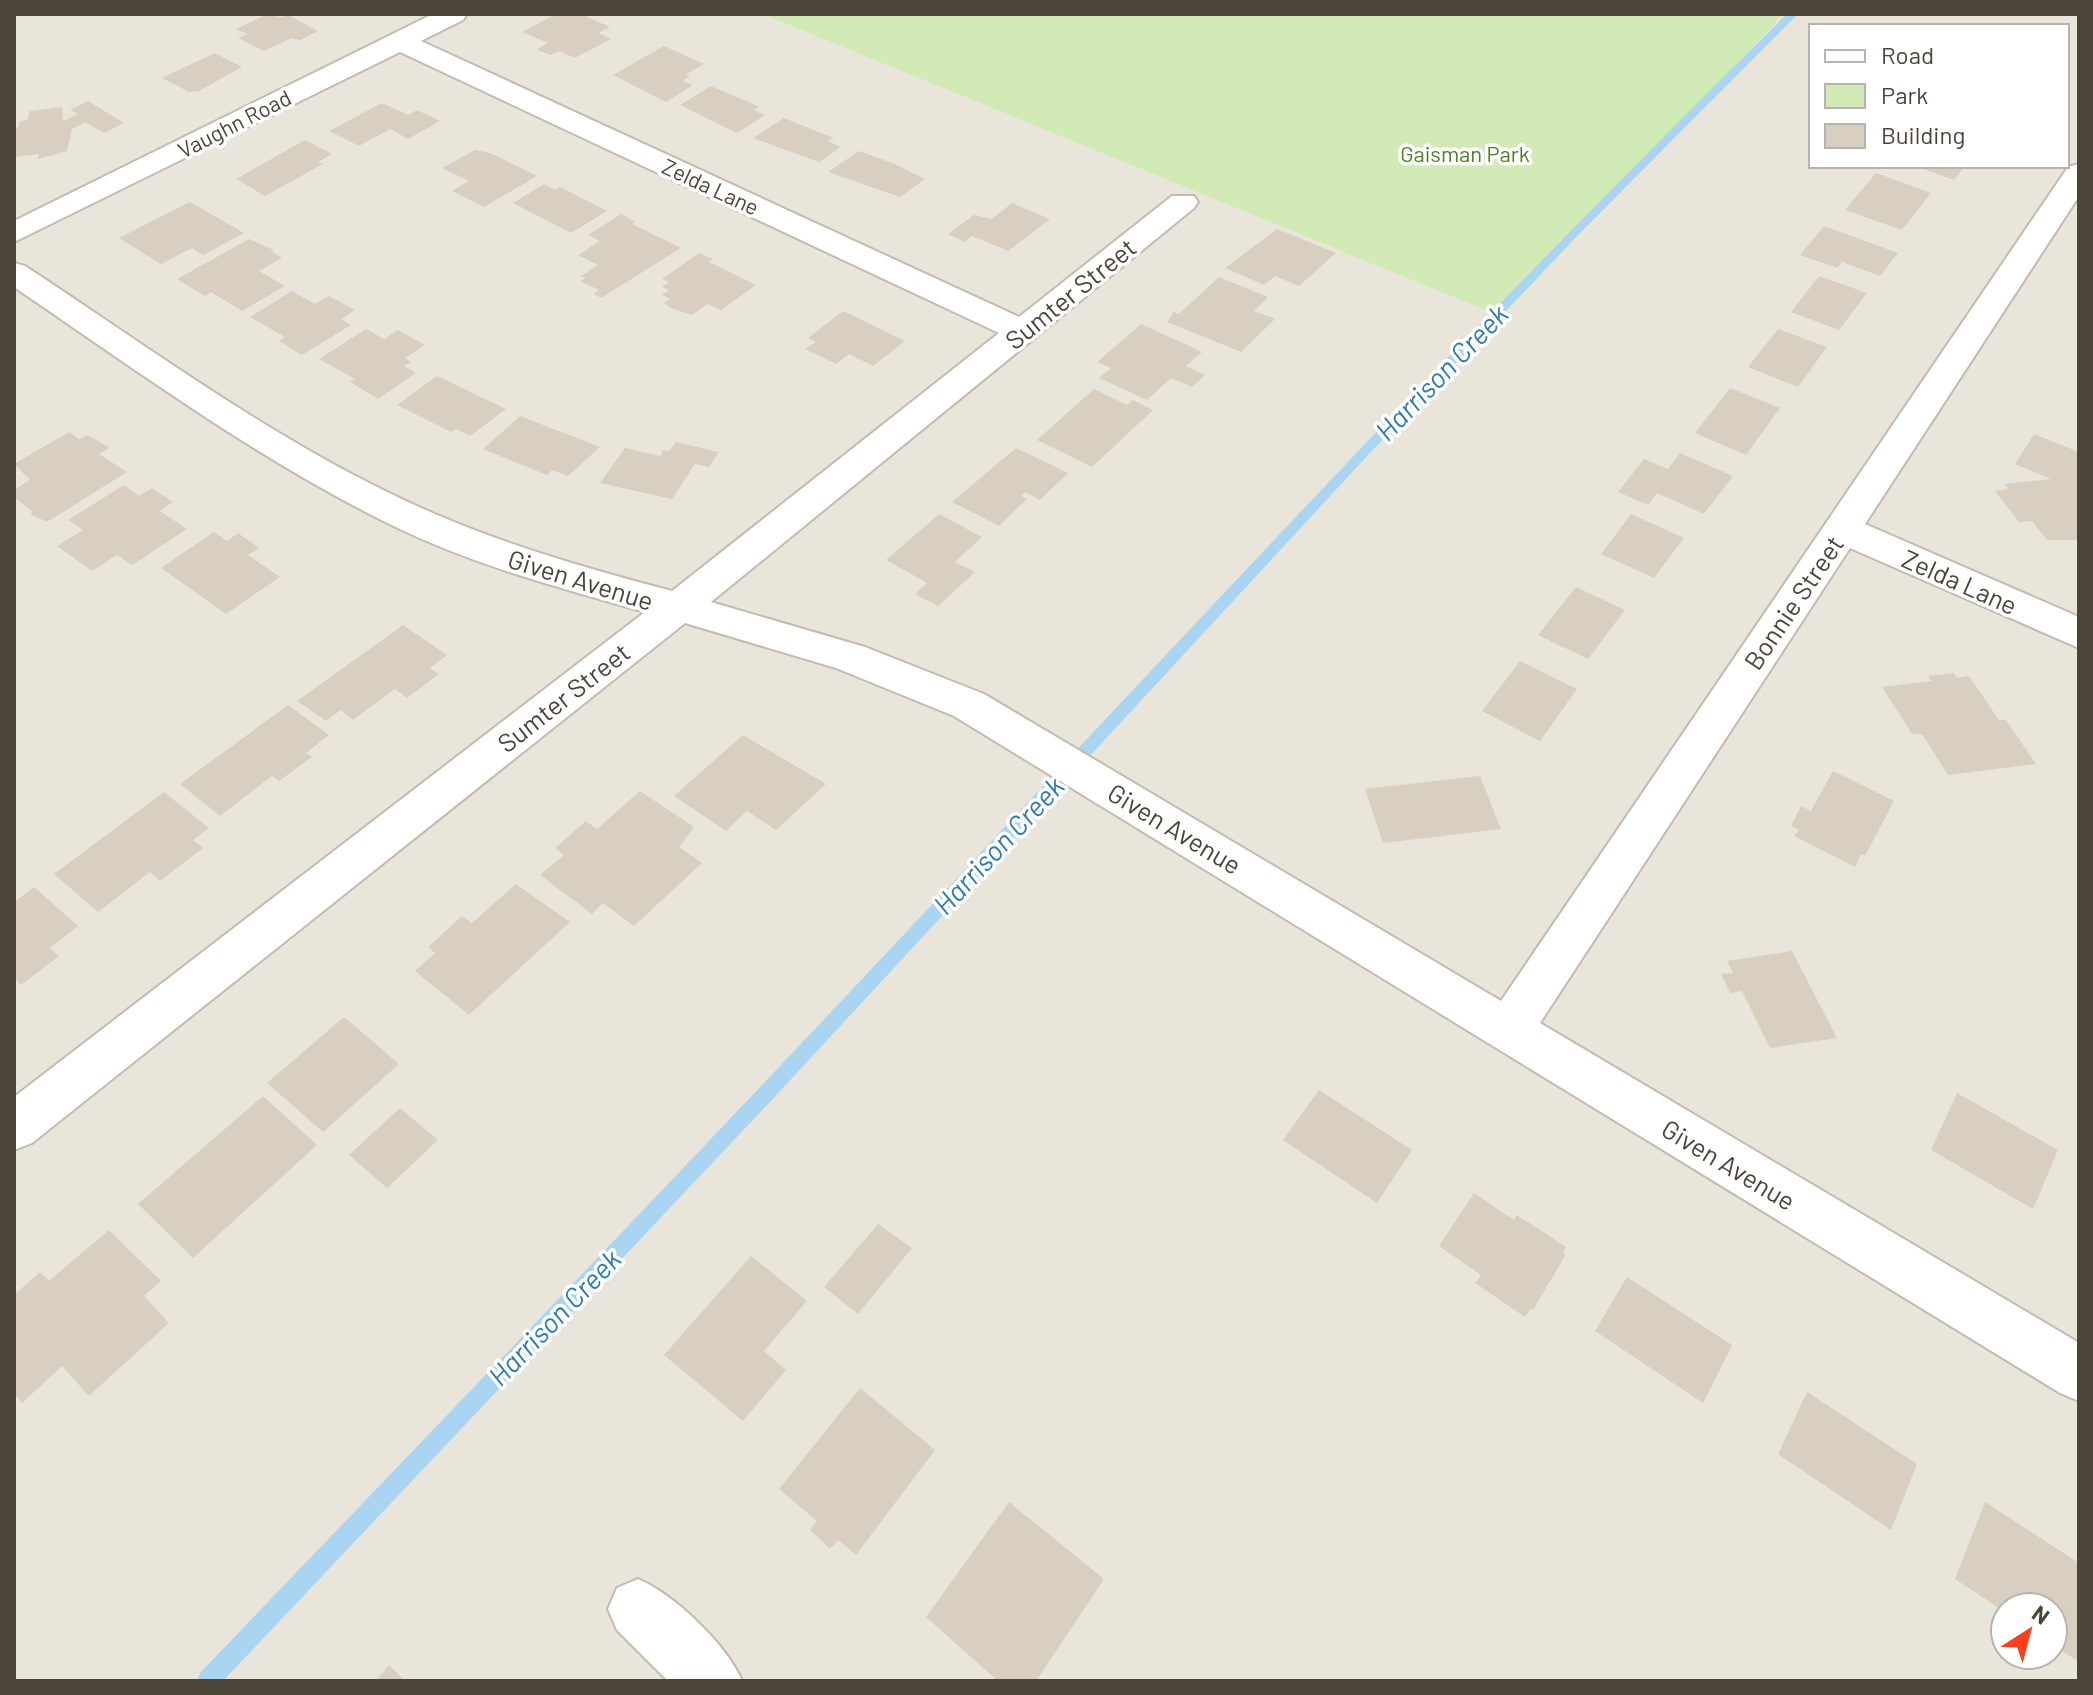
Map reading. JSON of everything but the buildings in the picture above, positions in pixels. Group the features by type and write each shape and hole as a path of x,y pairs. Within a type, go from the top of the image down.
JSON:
{"street":[{"name":"Vaughn Road","path":"14,233 454,14"},
{"name":"Zelda Lane","path":"399,41 1023,331"},
{"name":"Bonnie Street","path":"1508,1031 1842,529 2067,214 2079,173"},
{"name":"Sumter Street","path":"14,1127 676,609 1183,202"},
{"name":"Given Avenue","path":"14,273 349,489 482,548 676,609 889,670 931,687 1010,728 2079,1374"},
{"name":"Zelda Lane","path":"1842,529 2079,633"},
{"path":"638,1609 711,1681"}],"shaded area":[{"path":"14,14 762,14 1502,317 1782,14 2079,14 2079,1681 14,1681"}],"green space":[{"name":"Gaisman Park","path":"762,14 1783,14 1502,317"}],"waterway":[{"name":"Harrison Creek","path":"208,1681 763,1096 1470,340 1793,14"}]}
